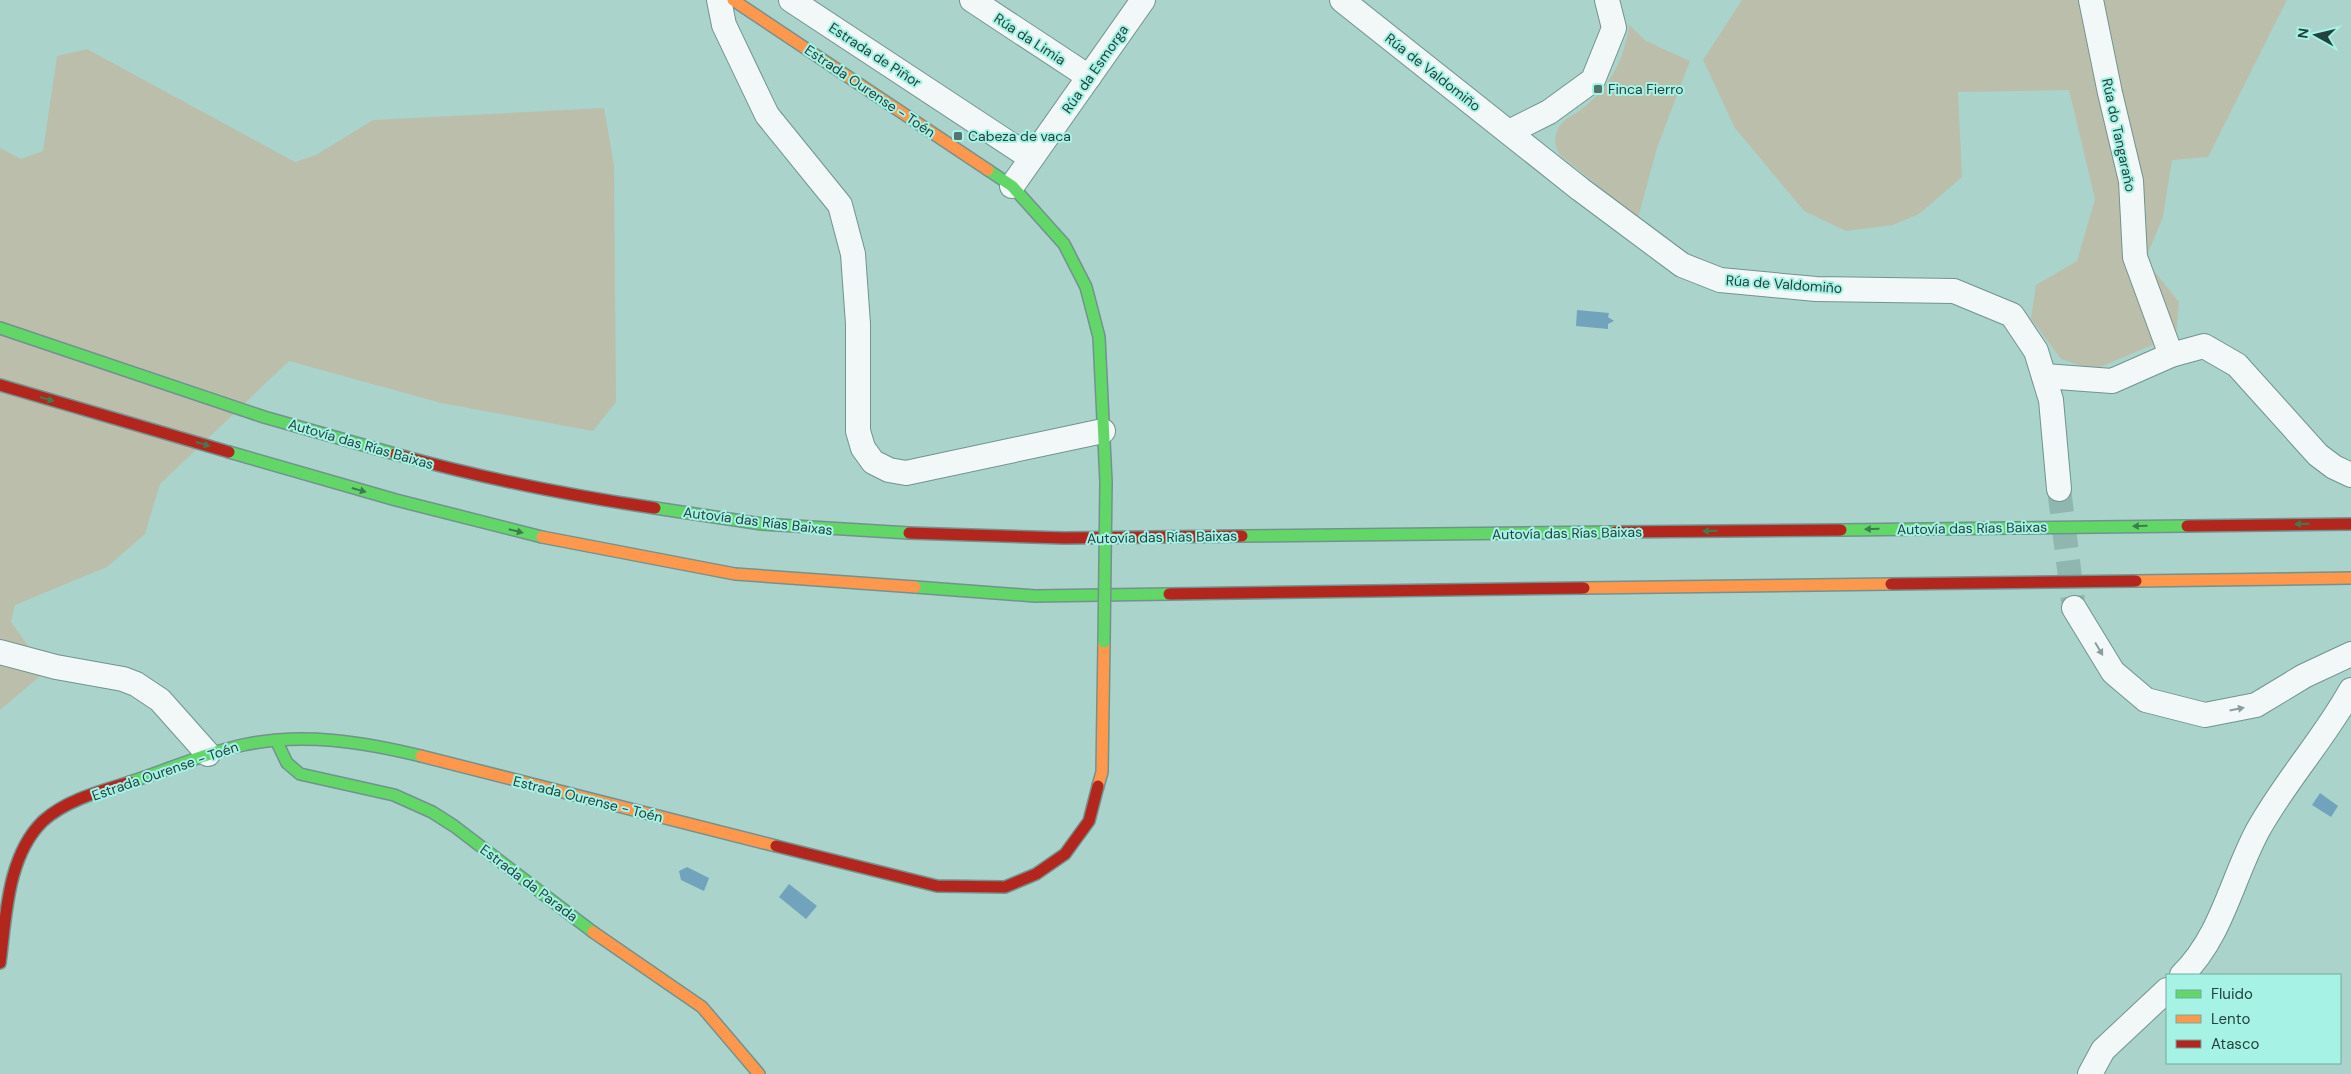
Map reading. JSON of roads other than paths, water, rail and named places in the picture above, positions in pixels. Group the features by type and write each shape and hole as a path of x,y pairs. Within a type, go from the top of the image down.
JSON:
{"main road":[{"name":"Estrada Ourense - Toén","path":"0,962 17,864 36,829 57,812 82,799 208,754 249,743 276,740 330,739 376,745 937,886 1005,887 1036,874 1065,854 1089,821 1102,772 1106,482 1099,337 1086,287 1064,244 1012,186 733,0"},
{"name":"Autovía das Rías Baixas","path":"0,328 264,417 460,472 560,494 762,524 862,532 1064,538 2351,524"},
{"path":"0,385 405,503 563,542 735,574 1035,596 2351,578"},
{"name":"Estrada da Parada","path":"276,740 284,758 294,772 307,777 394,795 432,812 454,826 601,938 702,1007 715,1019 760,1074"}],"street":[{"path":"719,0 724,25 767,115 840,205 853,254 858,324 858,430 863,448 873,462 889,470 906,472 1103,431"},
{"name":"Estrada de Piñor","path":"790,0 1031,158"},
{"name":"Rúa da Limia","path":"972,0 1089,77"},
{"name":"Rúa da Esmorga","path":"1012,186 1143,0"},
{"name":"Rúa de Valdomiño","path":"1342,0 1682,265 1720,280 1816,288 1954,291 2012,315 2036,351 2051,400 2059,489"},
{"path":"1509,132 1549,112 1593,80 1614,28 1607,0"},
{"name":"Rúa do Tangaraño","path":"2091,0 2110,93 2131,181 2135,257 2171,356"},
{"path":"941,139 959,111"},
{"path":"2044,376 2112,381 2171,356 2204,346 2237,365 2318,455 2334,467 2351,475"},
{"path":"2074,608 2113,672 2146,700 2205,715 2256,705 2304,676 2351,654"},
{"path":"0,652 56,667 123,679 136,684 160,700 208,754"},
{"path":"2183,974 2205,946 2222,914 2258,830 2351,690"},
{"path":"2090,1074 2103,1050 2166,991"}],"water":[{"path":"1577,310 1609,313 1608,317 1614,321 1608,324 1608,329 1576,326"},
{"path":"2320,793 2338,806 2331,817 2312,805"},
{"path":"687,867 709,878 704,891 681,880 679,871"},
{"path":"789,884 817,906 806,919 779,897"}],"tunnel":[{"path":"2059,489 2073,601"}],"place":[{"name":"Finca Fierro","path":"1598,89"},
{"name":"Cabeza de vaca","path":"958,136"}]}
